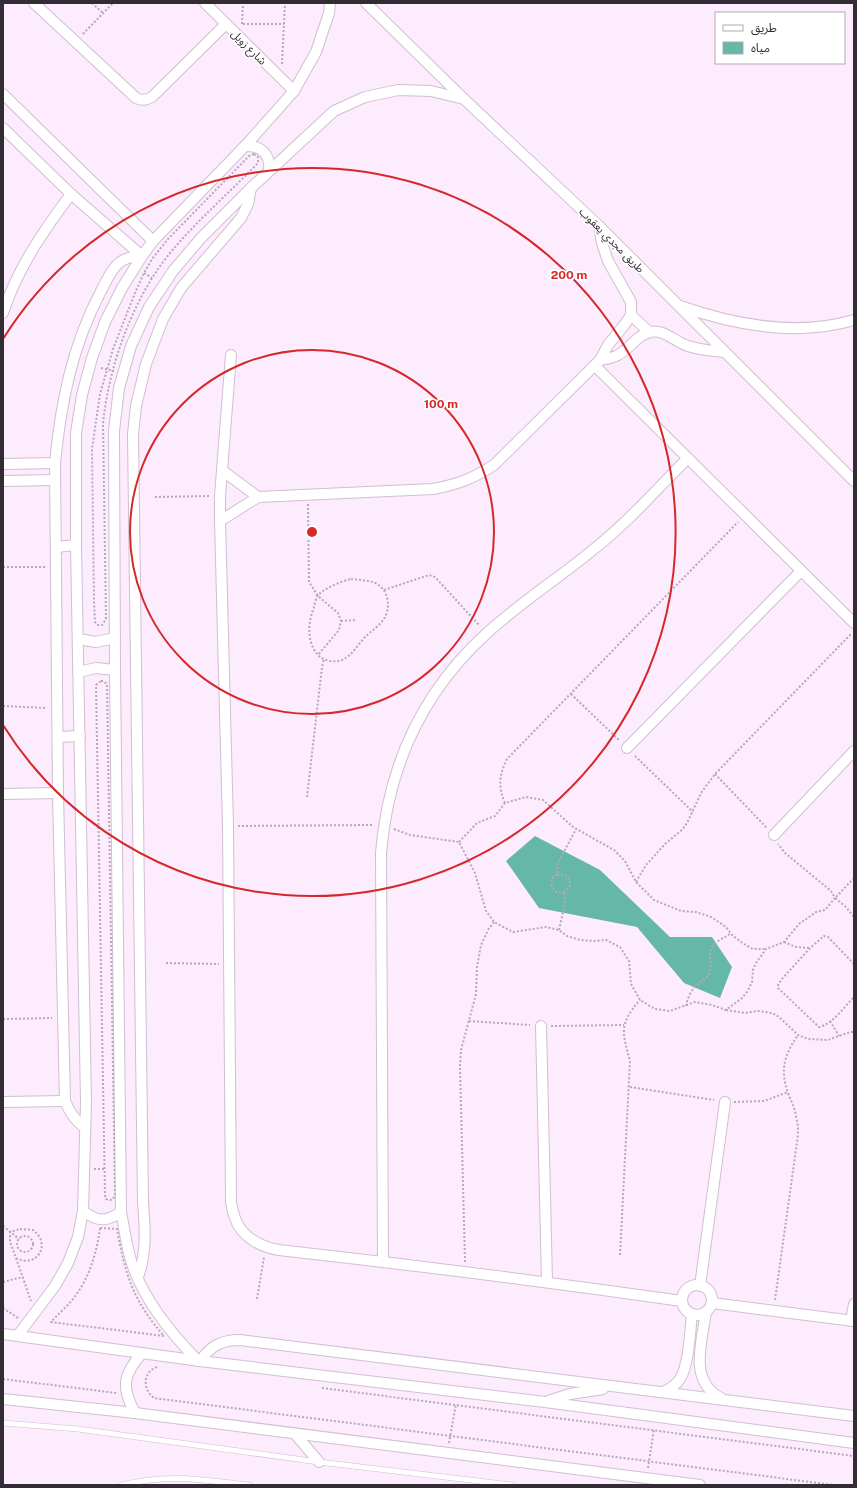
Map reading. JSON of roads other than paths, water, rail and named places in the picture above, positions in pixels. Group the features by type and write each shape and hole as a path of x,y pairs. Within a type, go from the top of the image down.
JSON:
{"street":[{"path":"34,3 136,98 144,100 152,97 226,24"},
{"name":"شارع زويل","path":"205,3 294,91"},
{"path":"18,1335 55,1286 68,1262 78,1237 83,1211 85,1128 76,545 76,433 82,395 90,365 105,322 122,288 142,256 153,241 245,146 294,91 316,52 329,12 330,3"},
{"name":"طريق مجدي يعقوب","path":"366,3 464,99 599,226 854,481"},
{"path":"199,1361 170,1330 154,1307 138,1277 130,1258 121,1212 114,431 120,388 132,346 149,307 173,271 201,238 269,171 334,111 365,97 398,90 431,91 464,99"},
{"path":"3,94 153,241"},
{"path":"3,128 71,194 142,256"},
{"path":"245,146 258,147 264,152 268,157 270,164 269,171"},
{"path":"138,1277 143,1264 145,1234 143,1202 133,434 135,413 146,364 163,320 181,288 241,218 248,204 252,188"},
{"path":"3,313 18,278 33,249 50,222 71,194"},
{"path":"220,521 258,497 433,489 455,485 475,477 494,465 598,363 608,345 631,314 631,302 608,261 602,243 599,226"},
{"path":"85,1128 73,1116 65,1101 58,793 55,463 59,423 66,385 76,348 90,312 118,263 128,257 142,256"},
{"path":"678,306 707,315 756,326 794,329 837,325 854,320"},
{"path":"631,314 649,332"},
{"path":"598,363 618,355 639,337 649,332 659,331 686,345 705,350 724,352"},
{"path":"231,355 220,496 220,521 228,826 231,1202 235,1219 243,1232 255,1242 266,1248 383,1261 682,1301"},
{"path":"598,363 688,458 854,623"},
{"path":"383,1261 381,853 383,824 397,771 419,720 433,696 467,653 486,633 596,547 688,458"},
{"path":"3,464 55,463"},
{"path":"223,471 258,497"},
{"path":"3,481 55,480"},
{"path":"56,547 76,545"},
{"path":"627,748 801,571"},
{"path":"78,639 96,642 115,638"},
{"path":"78,672 96,668 115,670"},
{"path":"58,737 80,736"},
{"path":"774,835 854,752"},
{"path":"3,794 58,793"},
{"path":"541,1026 547,1282"},
{"path":"3,1102 65,1101"},
{"path":"700,1286 724,1102"},
{"path":"83,1211 92,1218 102,1220 112,1218 121,1212"},
{"path":"706,1312 697,1315 692,1314 685,1309 682,1301 683,1296 686,1291 695,1285 708,1290 711,1294 712,1303 706,1312 700,1372 705,1384 713,1394 725,1400"},
{"path":"712,1303 853,1321 854,1304"},
{"path":"663,1392 673,1387 685,1368 692,1314"},
{"path":"3,1334 199,1361 545,1402 854,1444"},
{"path":"199,1361 207,1351 217,1344 228,1340 240,1340 854,1416"},
{"path":"135,1413 127,1398 126,1382 131,1366 142,1353"},
{"path":"545,1402 570,1394 596,1389 623,1388"},
{"path":"3,1399 135,1413 700,1485"},
{"path":"840,1414 854,1420"},
{"path":"295,1434 319,1462"}],"lane":[{"path":"3,1423 78,1429 319,1462 512,1485"},
{"path":"122,1485 161,1478 187,1478 249,1485"}],"water":[{"path":"535,836 600,870 670,937 712,937 732,967 720,998 684,983 637,927 539,908 506,861"}]}
